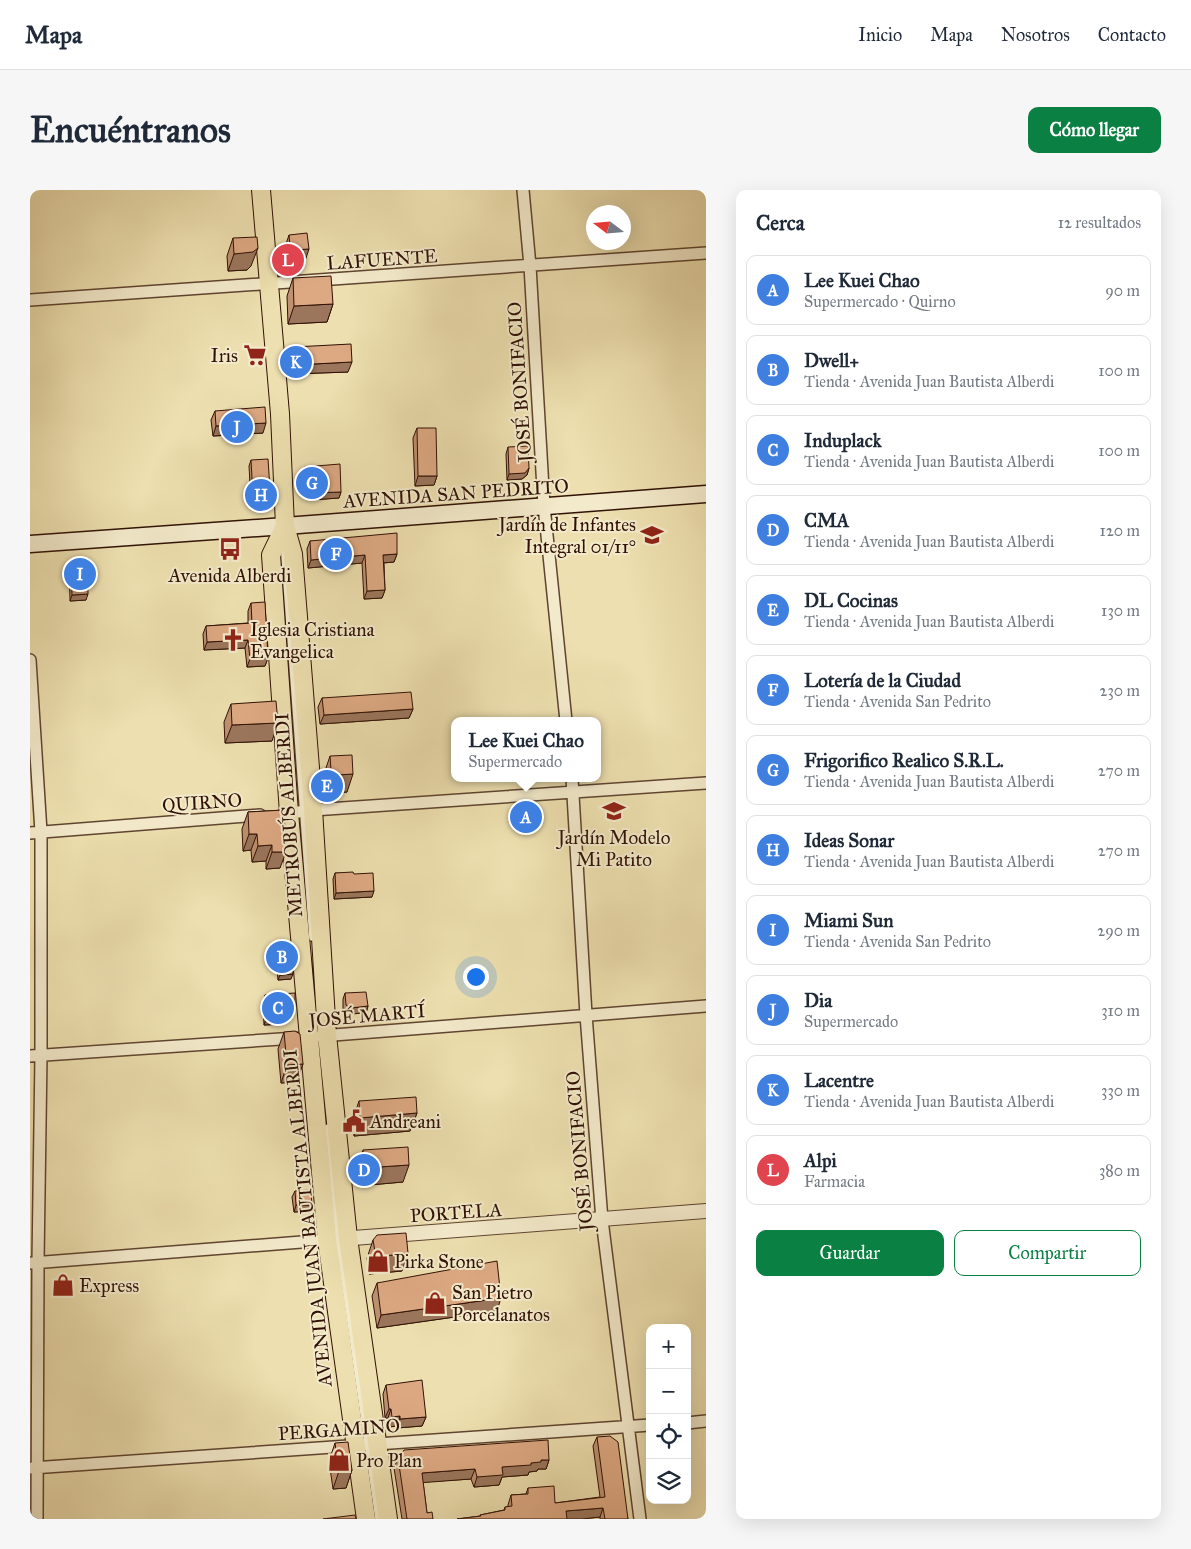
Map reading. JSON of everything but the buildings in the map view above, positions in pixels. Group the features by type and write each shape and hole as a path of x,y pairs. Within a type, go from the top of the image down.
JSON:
{"main road":[{"name":"AVENIDA JUAN BAUTISTA ALBERDI","path":"261,190 280,414 285,526 293,554 302,811 319,1036 338,1239 366,1444 366,1519"},
{"name":"AVENIDA SAN PEDRITO","path":"30,544 706,494"},
{"name":"AVENIDA JUAN BAUTISTA ALBERDI","path":"285,526 271,555 302,811 319,1036"},
{"name":"AVENIDA JUAN BAUTISTA ALBERDI","path":"366,1444 388,1519"}],"street":[{"name":"JOSÉ BONIFACIO","path":"523,190 530,266 544,506 566,717"},
{"name":"LAFUENTE","path":"30,300 706,253"},
{"path":"30,660 36,833 34,1467 37,1519"},
{"name":"JOSÉ BONIFACIO","path":"573,782 586,1015 602,1220 640,1519"},
{"name":"QUIRNO","path":"36,833 302,811 706,783"},
{"name":"JOSÉ MARTÍ","path":"35,1055 319,1036 706,1006"},
{"name":"PORTELA","path":"34,1262 706,1211"},
{"path":"691,1422 706,1421"},
{"name":"PERGAMINO","path":"34,1467 646,1425"}],"lane":[{"name":"METROBÚS ALBERDI","path":"302,811 313,948"},
{"path":"327,1116 338,1239"},
{"path":"366,1444 378,1519"}],"place":[{"name":"Alpi","path":"288,260"},
{"name":"Iris","path":"255,355"},
{"name":"Lacentre","path":"296,362"},
{"name":"Dia","path":"237,427"},
{"name":"Frigorifico Realico S.R.L.","path":"312,483"},
{"name":"Ideas Sonar","path":"261,495"},
{"name":"Jardín de Infantes Integral 01/11°","path":"652,535"},
{"name":"Avenida Alberdi","path":"230,549"},
{"name":"Lotería de la Ciudad","path":"336,554"},
{"name":"Miami Sun","path":"80,574"},
{"name":"Iglesia Cristiana Evangelica","path":"233,640"},
{"name":"DL Cocinas","path":"327,786"},
{"name":"Jardín Modelo Mi Patito","path":"614,811"},
{"name":"Lee Kuei Chao","path":"526,817"},
{"name":"Dwell+","path":"282,957"},
{"name":"Induplack","path":"278,1008"},
{"name":"Andreani","path":"354,1121"},
{"name":"CMA","path":"364,1170"},
{"name":"Pirka Stone","path":"378,1261"},
{"name":"Express","path":"63,1285"},
{"name":"San Pietro Porcelanatos","path":"435,1303"},
{"name":"Pro Plan","path":"339,1460"}]}
